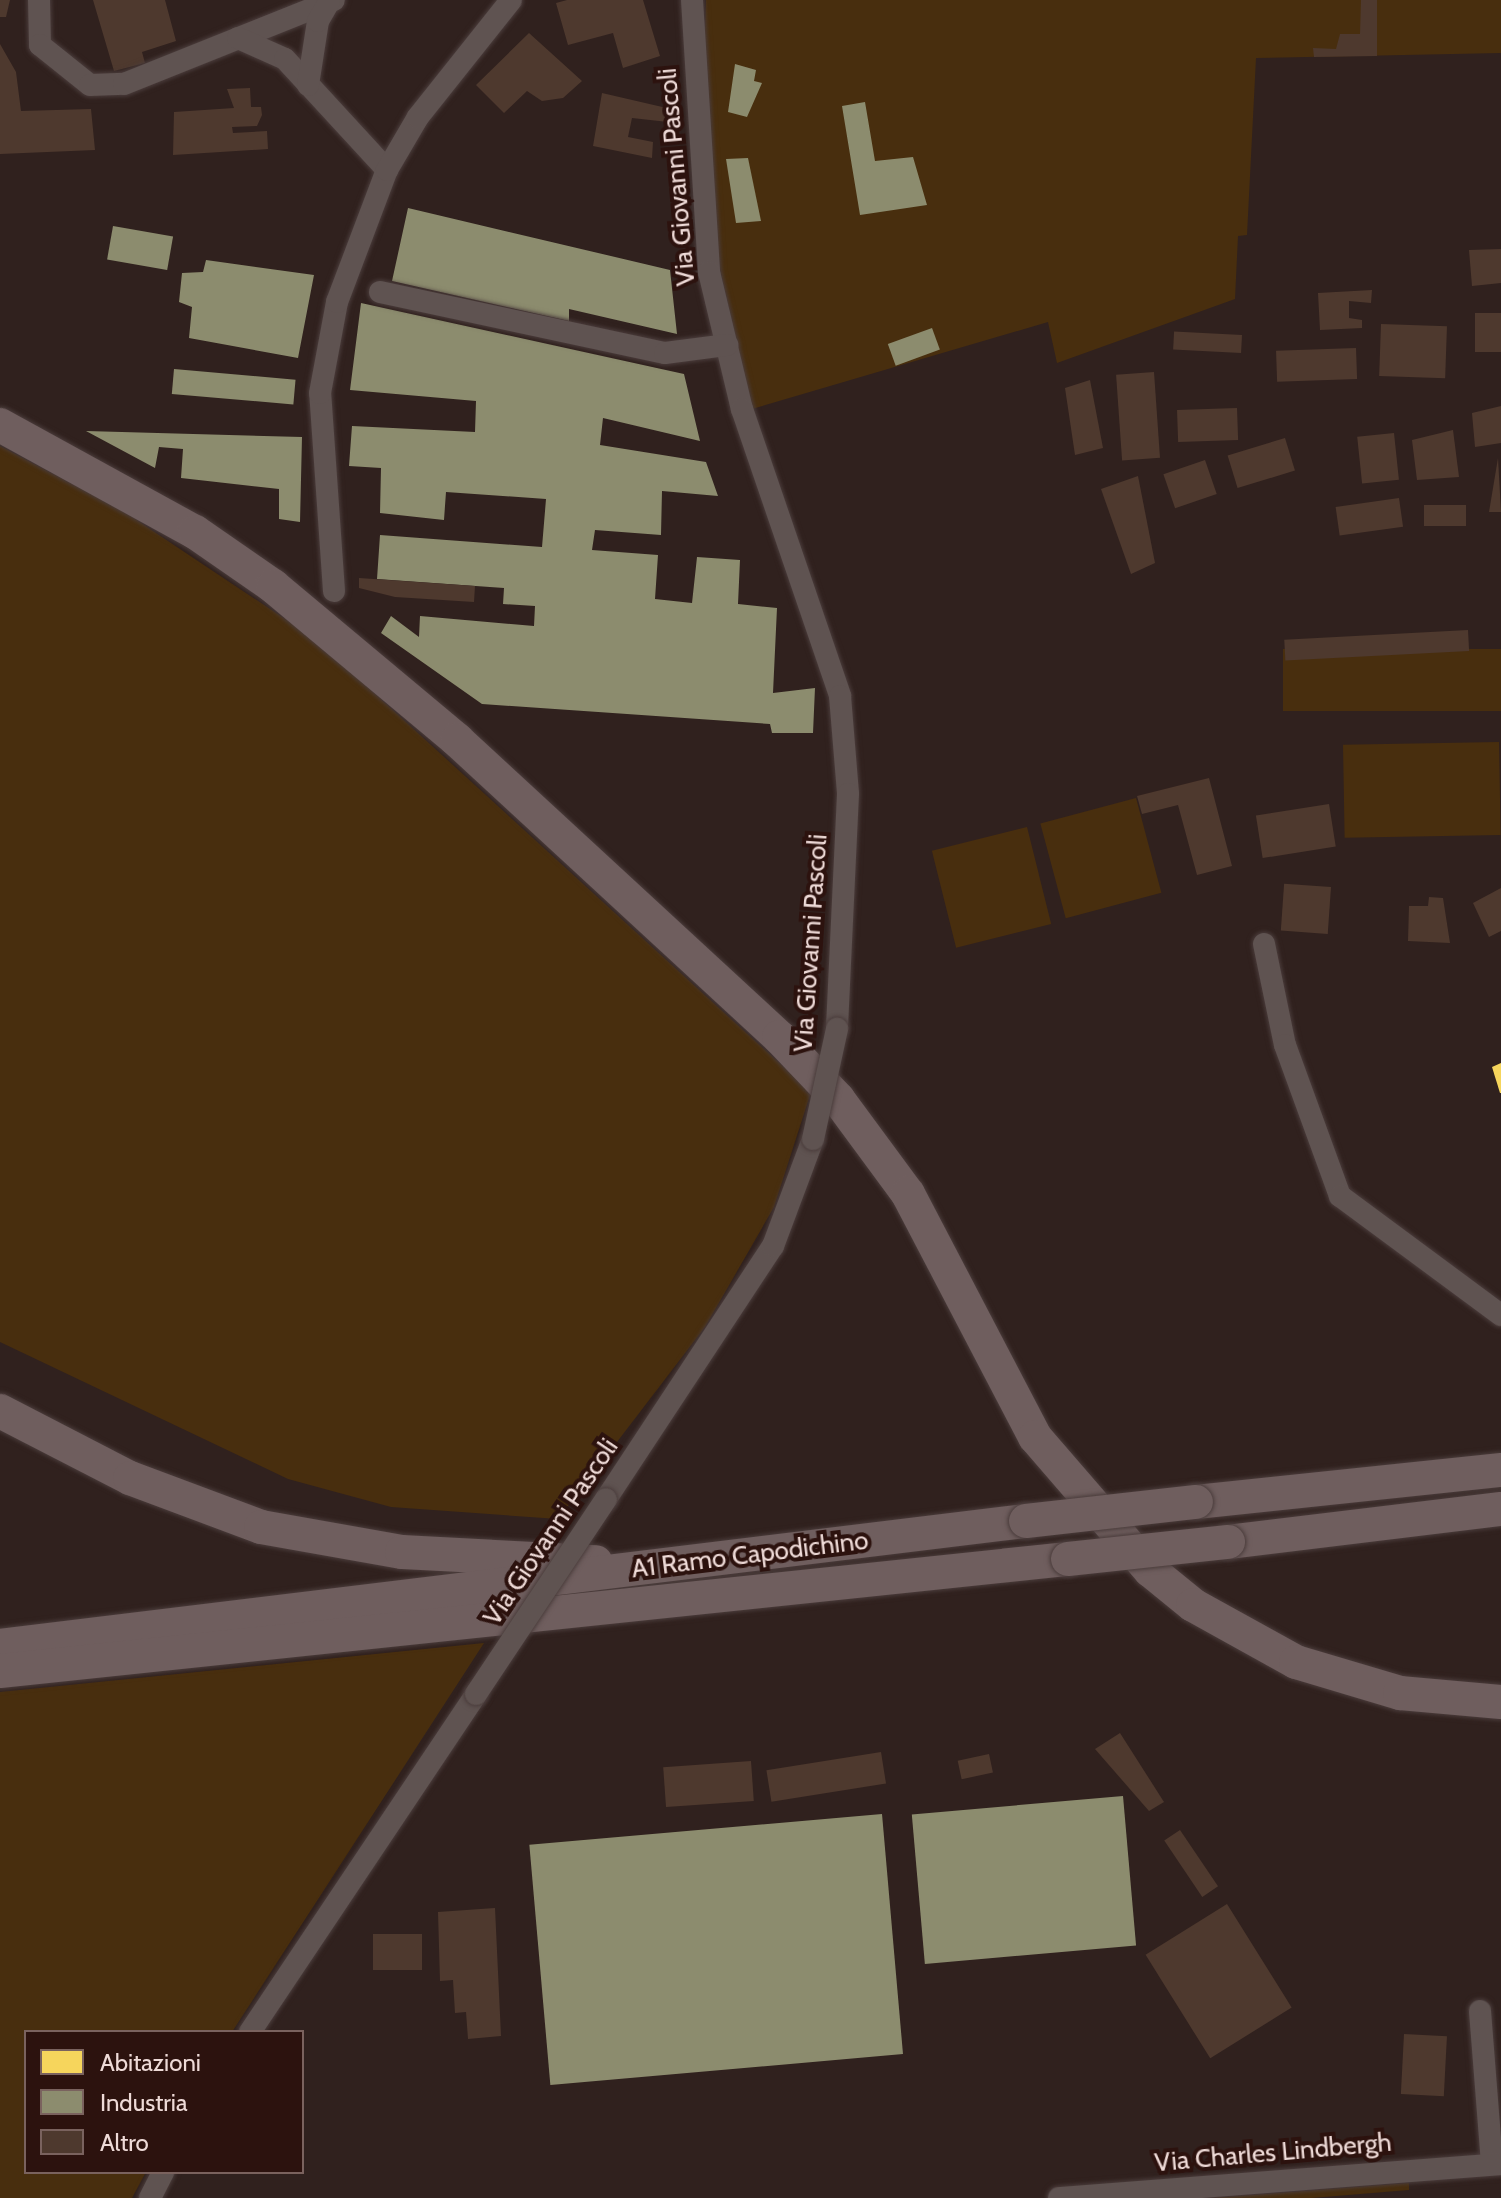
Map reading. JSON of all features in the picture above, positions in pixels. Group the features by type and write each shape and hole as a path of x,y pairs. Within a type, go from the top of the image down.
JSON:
{"highway":[{"path":"0,425 195,532 273,586 457,740 779,1037 838,1099 908,1194 1035,1437 1150,1570 1193,1605 1296,1662 1400,1693 1501,1702"},
{"path":"0,1411 130,1478 261,1527 402,1552 547,1555 640,1569"},
{"name":"A1 Ramo Capodichino","path":"0,1646 1026,1521 1501,1470"},
{"name":"A1 Ramo Capodichino","path":"0,1671 1228,1542 1501,1509"},
{"path":"0,1632 103,1632"}],"street":[{"path":"39,0 40,45 90,85 124,84 332,1"},
{"path":"334,591 320,393 337,302 387,170 418,117 511,0"},
{"name":"Via Giovanni Pascoli","path":"251,2030 773,1246 813,1139 837,1029 848,794 840,696 727,345 709,272 692,0"},
{"path":"308,85 318,21 332,1"},
{"path":"238,38 275,52 387,170"},
{"path":"380,292 665,353 727,345"},
{"path":"1264,944 1285,1045 1340,1196 1501,1315"},
{"name":"Via Charles Lindbergh","path":"1059,2198 1497,2164 1480,2011"},
{"path":"150,2198 162,2174"}],"shaded area":[{"path":"706,0 1501,0 1501,53 1256,58 1247,235 1238,236 1235,299 1057,363 1048,322 752,409 720,269 703,88"},
{"path":"0,446 123,511 315,639 811,1092 774,1207 705,1327 558,1519 391,1507 288,1479 0,1342"},
{"path":"1283,649 1501,649 1501,711 1283,711"},
{"path":"1499,742 1501,835 1345,838 1343,745"},
{"path":"1136,798 1161,893 1066,918 1040,824"},
{"path":"1027,827 1051,924 956,948 932,851"},
{"path":"484,1643 233,2030 24,2030 24,2174 145,2174 132,2198 0,2198 0,1692"},
{"path":"1409,2183 1409,2190 1312,2198 1212,2198"}],"building: Abitazioni":[{"path":"1501,1063 1501,1093 1500,1093 1492,1067"}],"building: Industria":[{"path":"735,64 756,70 754,81 762,83 747,117 728,112"},
{"path":"865,102 875,161 913,157 927,205 860,215 842,106"},
{"path":"748,158 761,221 736,223 726,159"},
{"path":"408,208 670,270 677,334 569,309 569,321 392,281"},
{"path":"113,226 173,237 167,270 107,259"},
{"path":"206,260 314,275 298,358 189,338 192,307 179,302 182,273 203,272"},
{"path":"361,303 684,374 700,441 603,418 600,445 706,462 718,496 662,491 661,535 595,530 592,550 658,555 655,599 692,603 697,557 740,560 738,604 777,608 773,693 815,688 813,733 772,733 770,724 482,704 381,633 391,616 419,637 420,616 534,626 535,606 503,604 504,588 377,579 380,535 542,547 546,499 446,492 444,520 380,513 381,468 349,466 352,426 475,432 476,401 350,390"},
{"path":"932,328 940,350 896,366 888,344"},
{"path":"174,369 296,380 293,405 172,394"},
{"path":"86,431 302,437 300,522 279,519 279,489 181,478 183,449 159,447 155,468"},
{"path":"1123,1796 1136,1945 925,1964 912,1814"},
{"path":"882,1814 903,2054 550,2085 529,1845"}],"building: Altro":[{"path":"0,0 10,0 6,17 0,17"},
{"path":"93,0 165,0 176,41 142,52 145,63 114,71"},
{"path":"567,0 643,0 660,56 623,68 613,33 568,45 556,3"},
{"path":"1361,0 1377,0 1377,56 1314,57 1313,48 1336,49 1340,34 1360,34"},
{"path":"529,33 582,81 563,98 542,101 527,91 504,113 476,85"},
{"path":"0,44 16,72 21,111 91,109 95,150 0,154"},
{"path":"250,88 251,107 261,107 262,115 257,126 232,127 233,133 267,131 268,149 173,155 174,112 234,108 227,89"},
{"path":"602,93 671,109 668,122 632,118 628,137 653,142 652,158 593,146"},
{"path":"1501,249 1501,283 1472,286 1469,250"},
{"path":"1372,290 1371,303 1349,301 1349,318 1362,320 1362,328 1320,330 1318,293"},
{"path":"1475,313 1501,313 1501,352 1475,352"},
{"path":"1381,324 1447,326 1445,378 1379,376"},
{"path":"1174,331 1242,335 1241,353 1173,349"},
{"path":"1356,348 1357,379 1277,382 1276,351"},
{"path":"1154,372 1160,458 1122,460 1116,375"},
{"path":"1090,380 1103,448 1075,455 1065,388"},
{"path":"1501,406 1501,443 1475,447 1472,413"},
{"path":"1237,408 1238,440 1178,442 1177,410"},
{"path":"1453,430 1459,477 1417,480 1412,440"},
{"path":"1394,433 1399,480 1362,484 1357,437"},
{"path":"1285,438 1295,471 1238,488 1228,456"},
{"path":"1498,458 1501,512 1489,512"},
{"path":"1205,460 1217,494 1175,508 1163,474"},
{"path":"1138,476 1155,563 1131,574 1101,489"},
{"path":"1399,498 1403,527 1340,536 1336,507"},
{"path":"1424,505 1466,505 1466,526 1424,526"},
{"path":"359,578 475,586 474,602 395,597 359,588"},
{"path":"1468,630 1469,651 1285,661 1284,640"},
{"path":"1209,778 1232,866 1197,875 1178,805 1142,814 1137,796"},
{"path":"1329,804 1336,846 1263,858 1256,816"},
{"path":"1284,884 1331,887 1328,934 1281,931"},
{"path":"1501,888 1501,931 1489,937 1473,903"},
{"path":"1429,897 1443,898 1450,943 1408,941 1409,906 1428,906"},
{"path":"1120,1733 1164,1802 1149,1811 1095,1749"},
{"path":"881,1752 886,1784 771,1802 766,1770"},
{"path":"989,1754 993,1773 962,1779 958,1761"},
{"path":"751,1761 754,1801 666,1807 663,1767"},
{"path":"1180,1830 1218,1886 1202,1897 1164,1841"},
{"path":"1227,1904 1292,2007 1210,2058 1146,1955"},
{"path":"495,1908 501,2036 468,2039 466,2012 455,2013 453,1980 440,1981 438,1912"},
{"path":"373,1934 422,1934 422,1970 373,1970"},
{"path":"1404,2034 1447,2036 1444,2096 1401,2094"}]}
